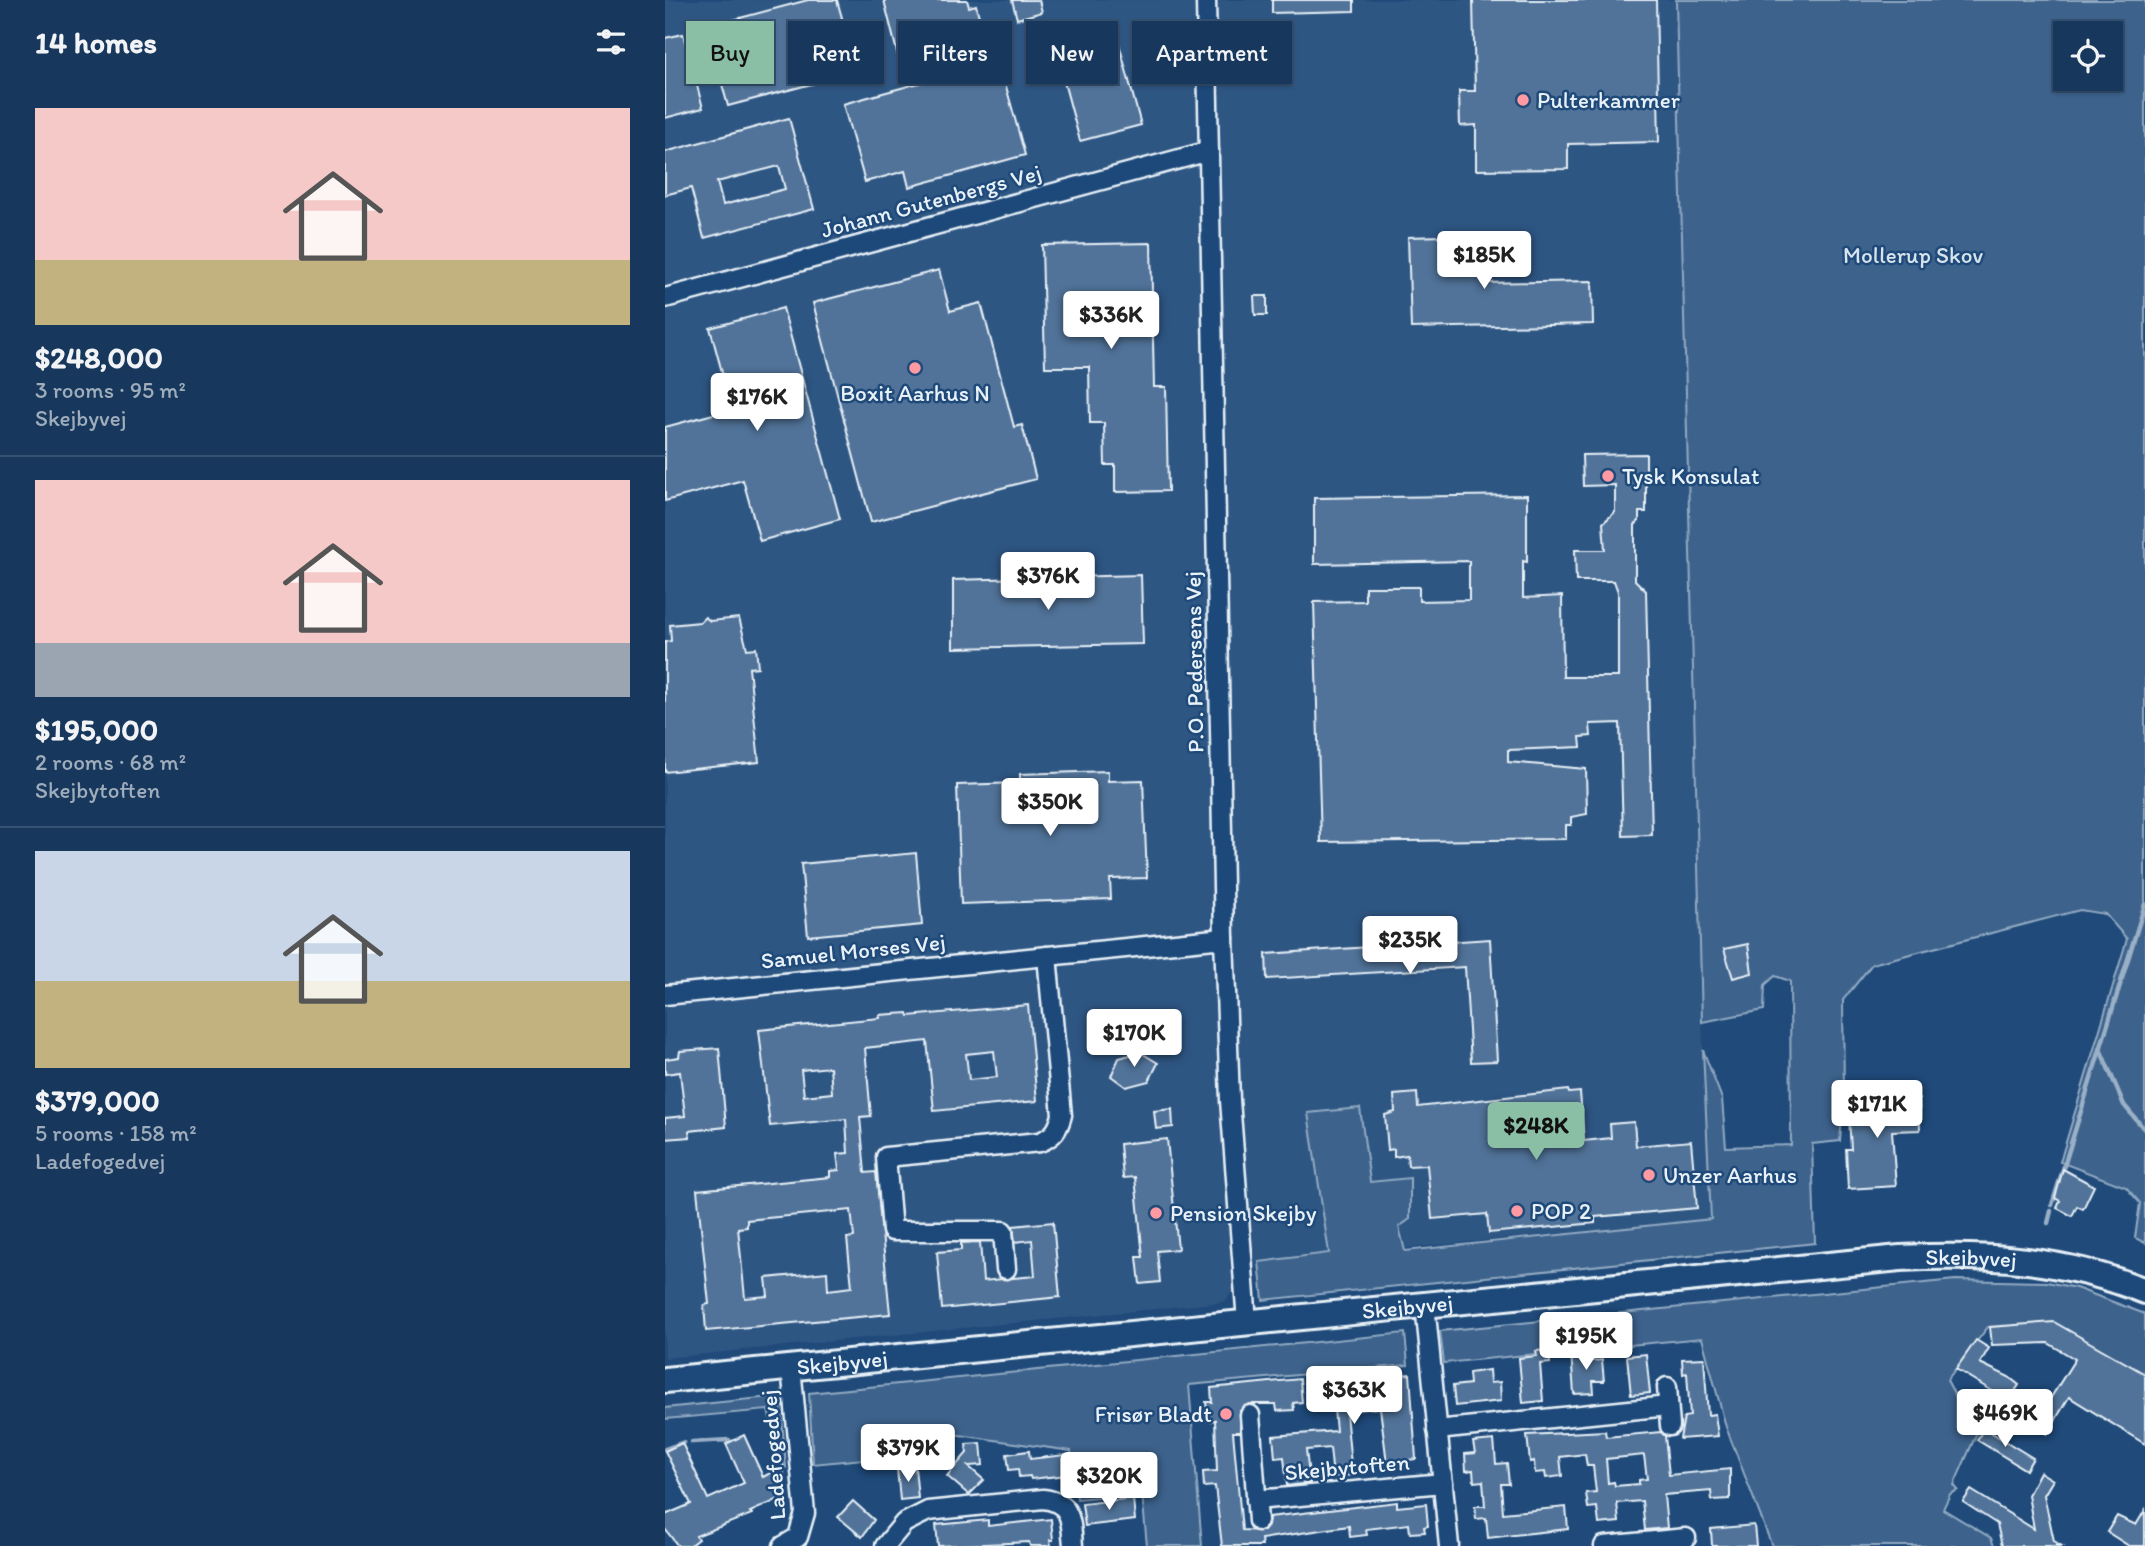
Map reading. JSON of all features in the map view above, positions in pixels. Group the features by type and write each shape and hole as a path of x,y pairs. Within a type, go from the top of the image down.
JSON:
{"street":[{"name":"P.O. Pedersens Vej","path":"1206,0 1224,938 1230,1100 1247,1322"},
{"name":"Johann Gutenbergs Vej","path":"665,298 1209,151"},
{"name":"Samuel Morses Vej","path":"665,995 1224,938"},
{"path":"1006,1269 1003,1231 892,1231 886,1157 1040,1142 1059,1129 1062,1115 1047,956"},
{"name":"Skejbyvej","path":"665,1380 1938,1256 2015,1258 2060,1265 2145,1291"},
{"name":"Skejbytoften","path":"1425,1304 1449,1546"},
{"name":"Ladefogedvej","path":"790,1367 805,1513 797,1543"},
{"path":"1667,1387 1670,1426"},
{"path":"1437,1430 1668,1406"},
{"name":"Skejbytoften","path":"1250,1415 1258,1521"},
{"name":"Skejbytoften","path":"1256,1500 1443,1483"},
{"path":"885,1546 904,1523 928,1511 1043,1499 1061,1503 1067,1510 1073,1546"},
{"path":"1604,1546 1686,1536"}],"shaded area":[{"path":"665,0 1676,0 1702,1022 1711,1219 1259,1262 1224,1302 665,1358"}],"green space":[{"name":"Mollerup Skov","path":"1676,0 2145,0 2145,1243 2135,1238 2140,1203 2126,1187 2060,1162 2127,939 2105,914 2080,910 1872,964 1843,1000 1844,1093 1840,1141 1812,1144 1815,1243 1263,1300 1259,1262 1329,1253 1308,1113 1360,1108 1370,1182 1410,1178 1410,1219 1399,1227 1405,1251 1711,1219 1703,1050 1722,1099 1726,1147 1791,1145 1790,981 1775,976 1765,985 1764,1010 1702,1022"},
{"path":"1955,1280 2047,1282 2076,1288 2145,1314 2145,1375 2057,1324 1988,1327 1947,1380 1976,1435 1954,1485 1958,1490 1950,1494 1943,1509 1991,1538 1994,1546 1772,1546 1726,1427 1702,1338 1444,1363 1440,1331"},
{"path":"1405,1333 1408,1365 1189,1385 1202,1546 1147,1546 1142,1493 1077,1499 1071,1451 924,1430 925,1453 813,1464 809,1393"},
{"path":"770,1397 776,1399 781,1406 786,1467 781,1463 768,1410 665,1419 665,1408"}],"building":[{"path":"808,0 837,0 843,21 788,21 788,84 811,84 728,106 722,84 774,84 774,21 729,21"},
{"path":"884,0 967,0 969,7 976,5 980,21 898,21 898,56"},
{"path":"1012,0 1039,0 1042,12 1017,19"},
{"path":"1272,0 1354,0 1354,11 1272,13"},
{"path":"1473,0 1656,0 1659,142 1568,144 1568,169 1476,170 1476,125 1460,126 1459,91 1475,91"},
{"path":"683,34 686,45 686,84 697,84 703,108 665,118 665,38"},
{"path":"1118,40 1141,125 1080,141 1065,84 1118,84"},
{"path":"916,84 1005,84 1025,155 909,187 905,171 865,182 843,104"},
{"path":"789,118 814,209 704,238 691,188 665,195 665,152","holes":["779,166 785,189 723,205 717,182"]},
{"path":"1482,235 1483,283 1592,281 1593,324 1411,328 1408,237"},
{"path":"1151,243 1154,387 1166,387 1168,491 1115,492 1115,465 1105,465 1104,423 1090,423 1089,367 1045,367 1042,245"},
{"name":"Boxit Aarhus N","path":"939,270 950,311 981,303 1014,427 1022,425 1036,479 871,522 813,303"},
{"path":"1254,296 1267,296 1267,315 1255,315"},
{"path":"783,308 840,519 760,541 743,480 665,501 665,427 732,409 710,328"},
{"path":"1646,454 1646,512 1639,512 1639,521 1635,525 1635,580 1646,591 1652,835 1623,836 1620,723 1590,724 1591,736 1580,737 1581,747 1508,750 1508,762 1586,769 1587,814 1571,817 1571,825 1566,825 1566,839 1321,842 1314,602 1365,601 1365,587 1419,587 1419,601 1469,600 1469,561 1314,564 1314,498 1527,495 1527,562 1523,561 1523,598 1562,596 1563,677 1618,677 1618,592 1614,581 1576,581 1575,550 1605,550 1603,523 1615,512 1615,485 1583,486 1582,455"},
{"path":"1141,575 1143,644 953,648 953,580"},
{"path":"705,617 710,621 739,618 747,649 756,648 758,667 749,668 759,762 665,772 665,642 671,641 670,625 700,622"},
{"path":"1108,771 1108,781 1143,780 1147,878 1110,879 1111,899 961,904 957,785 1020,783 1020,774"},
{"path":"916,853 922,925 808,936 801,864"},
{"path":"1490,939 1497,1061 1471,1062 1465,967 1267,979 1266,954"},
{"path":"1748,944 1752,973 1733,978 1724,949"},
{"path":"1028,1005 1037,1101 934,1111 927,1041 865,1048 871,1116 860,1117 865,1173 876,1172 890,1314 706,1331 704,1305 709,1304 697,1190 830,1177 830,1171 839,1170 837,1154 848,1153 846,1119 770,1126 759,1030 880,1018 879,1015 908,1013 909,1016","holes":["994,1051 997,1077 969,1080 966,1054","830,1067 832,1093 804,1096 801,1070","851,1210 854,1237 847,1238 852,1287 828,1290 827,1272 766,1278 768,1296 745,1298 738,1228 747,1227 747,1220"]},
{"path":"719,1048 726,1127 689,1131 690,1137 665,1139 665,1118 685,1116 680,1072 665,1074 665,1059 679,1057 680,1051"},
{"path":"1140,1052 1158,1063 1149,1081 1126,1087 1111,1076 1119,1058"},
{"name":"POP 2","path":"1568,1090 1569,1093 1580,1092 1584,1141 1611,1138 1610,1124 1634,1122 1636,1146 1691,1141 1697,1208 1595,1217 1595,1223 1489,1233 1487,1214 1432,1219 1427,1165 1408,1166 1407,1155 1394,1157 1394,1149 1388,1150 1385,1115 1395,1112 1394,1095 1417,1093 1418,1107"},
{"path":"1919,1098 1920,1130 1892,1131 1896,1186 1848,1189 1846,1149 1851,1149 1848,1102"},
{"path":"1172,1109 1173,1127 1156,1129 1154,1111"},
{"name":"Pension Skejby","path":"1167,1139 1178,1249 1157,1251 1160,1282 1140,1284 1137,1257 1143,1257 1135,1177 1123,1178 1120,1144"},
{"path":"2063,1169 2094,1186 2083,1209 2077,1206 2072,1216 2057,1208 2060,1201 2055,1198"},
{"path":"1053,1222 1060,1297 942,1309 937,1252 961,1250 961,1243 980,1242 983,1281 1035,1276 1032,1240 1015,1242 1013,1226"},
{"path":"2054,1322 2145,1374 2145,1444 2069,1397 2047,1434 2012,1410 2015,1405 1956,1369 1976,1340 1989,1348 1980,1363 2009,1377 2019,1385 2015,1391 2043,1410 2075,1359 2048,1343 1992,1345 1990,1327"},
{"path":"1549,1350 1550,1363 1540,1364 1543,1401 1523,1403 1519,1358 1537,1356 1536,1351"},
{"path":"1592,1351 1592,1361 1602,1360 1604,1381 1593,1381 1594,1393 1574,1394 1571,1352"},
{"path":"1646,1354 1650,1393 1631,1395 1627,1356"},
{"path":"1704,1358 1708,1415 1715,1414 1718,1436 1680,1439 1684,1417 1690,1416 1687,1373 1683,1374 1682,1359"},
{"path":"1360,1368 1362,1387 1387,1385 1387,1376 1410,1374 1416,1459 1387,1463 1380,1408 1357,1410 1346,1413 1352,1475 1333,1477 1330,1448 1306,1450 1310,1483 1287,1486 1284,1457 1275,1458 1273,1436 1336,1431 1331,1377 1338,1377 1337,1370"},
{"path":"1489,1370 1490,1383 1500,1382 1501,1401 1455,1406 1453,1386 1470,1384 1469,1373"},
{"path":"1300,1379 1302,1402 1293,1403 1294,1410 1277,1411 1276,1404 1250,1404 1240,1411 1240,1432 1233,1432 1242,1530 1264,1531 1269,1517 1397,1502 1397,1507 1426,1504 1428,1526 1424,1527 1425,1532 1410,1533 1409,1524 1366,1529 1367,1535 1350,1537 1349,1526 1261,1539 1262,1546 1222,1546 1215,1486 1204,1487 1203,1472 1217,1471 1215,1420 1208,1421 1206,1402 1212,1402 1211,1388"},
{"path":"1984,1428 2033,1458 2026,1470 1977,1440"},
{"path":"1605,1431 1606,1437 1661,1432 1665,1436 1669,1475 1730,1469 1730,1499 1712,1500 1711,1491 1664,1495 1667,1528 1645,1530 1642,1501 1617,1503 1619,1522 1599,1524 1597,1507 1588,1508 1586,1493 1596,1492 1593,1466 1587,1466 1585,1454 1560,1457 1562,1476 1546,1478 1545,1472 1535,1473 1534,1461 1530,1462 1527,1435","holes":["1644,1455 1647,1479 1639,1480 1639,1484 1615,1486 1614,1482 1608,1483 1606,1459"]},
{"path":"744,1435 763,1477 783,1466 786,1496 750,1512 752,1514 696,1536 698,1539 689,1546 678,1546 665,1529 665,1515 691,1504 665,1451 682,1443 708,1499 744,1483 726,1444"},
{"path":"1494,1440 1496,1464 1507,1463 1509,1484 1501,1484 1503,1513 1566,1507 1568,1529 1488,1538 1486,1518 1476,1519 1475,1506 1485,1506 1483,1481 1474,1482 1473,1470 1466,1471 1465,1454 1475,1453 1473,1442"},
{"path":"981,1443 983,1465 968,1466 984,1480 969,1495 947,1476 967,1453 966,1444"},
{"path":"1029,1451 1030,1459 1065,1455 1067,1475 1031,1479 1030,1476 1019,1477 1018,1469 1009,1470 1007,1454"},
{"path":"915,1467 918,1498 900,1500 897,1469"},
{"path":"2040,1472 2053,1480 2044,1495 2054,1541 2062,1546 2002,1546 1997,1524 1963,1502 1971,1490 2034,1529 2028,1495"},
{"path":"1133,1498 1135,1520 1085,1526 1082,1504"},
{"path":"853,1501 874,1520 862,1537 838,1517"},
{"path":"2145,1510 2145,1546 2129,1546 2107,1532 2117,1516 2136,1525"},
{"path":"1051,1519 1051,1546 1030,1546 1029,1542 938,1546 936,1525 988,1520 988,1526"},
{"path":"1754,1525 1756,1546 1712,1546 1711,1529"}],"waterway":[{"path":"2052,1205 2145,904"},
{"path":"2100,1049 2124,1105 2145,1130"},
{"path":"2048,1223 2051,1211"},
{"path":"692,1442 729,1440"},
{"path":"665,1449 684,1442"}],"place":[{"name":"Pulterkammer","path":"1523,100"},
{"name":"Boxit Aarhus N","path":"915,368"},
{"name":"Tysk Konsulat","path":"1608,476"},
{"name":"Unzer Aarhus","path":"1649,1175"},
{"name":"POP 2","path":"1517,1211"},
{"name":"Pension Skejby","path":"1156,1213"},
{"name":"Frisør Bladt","path":"1226,1414"}]}
